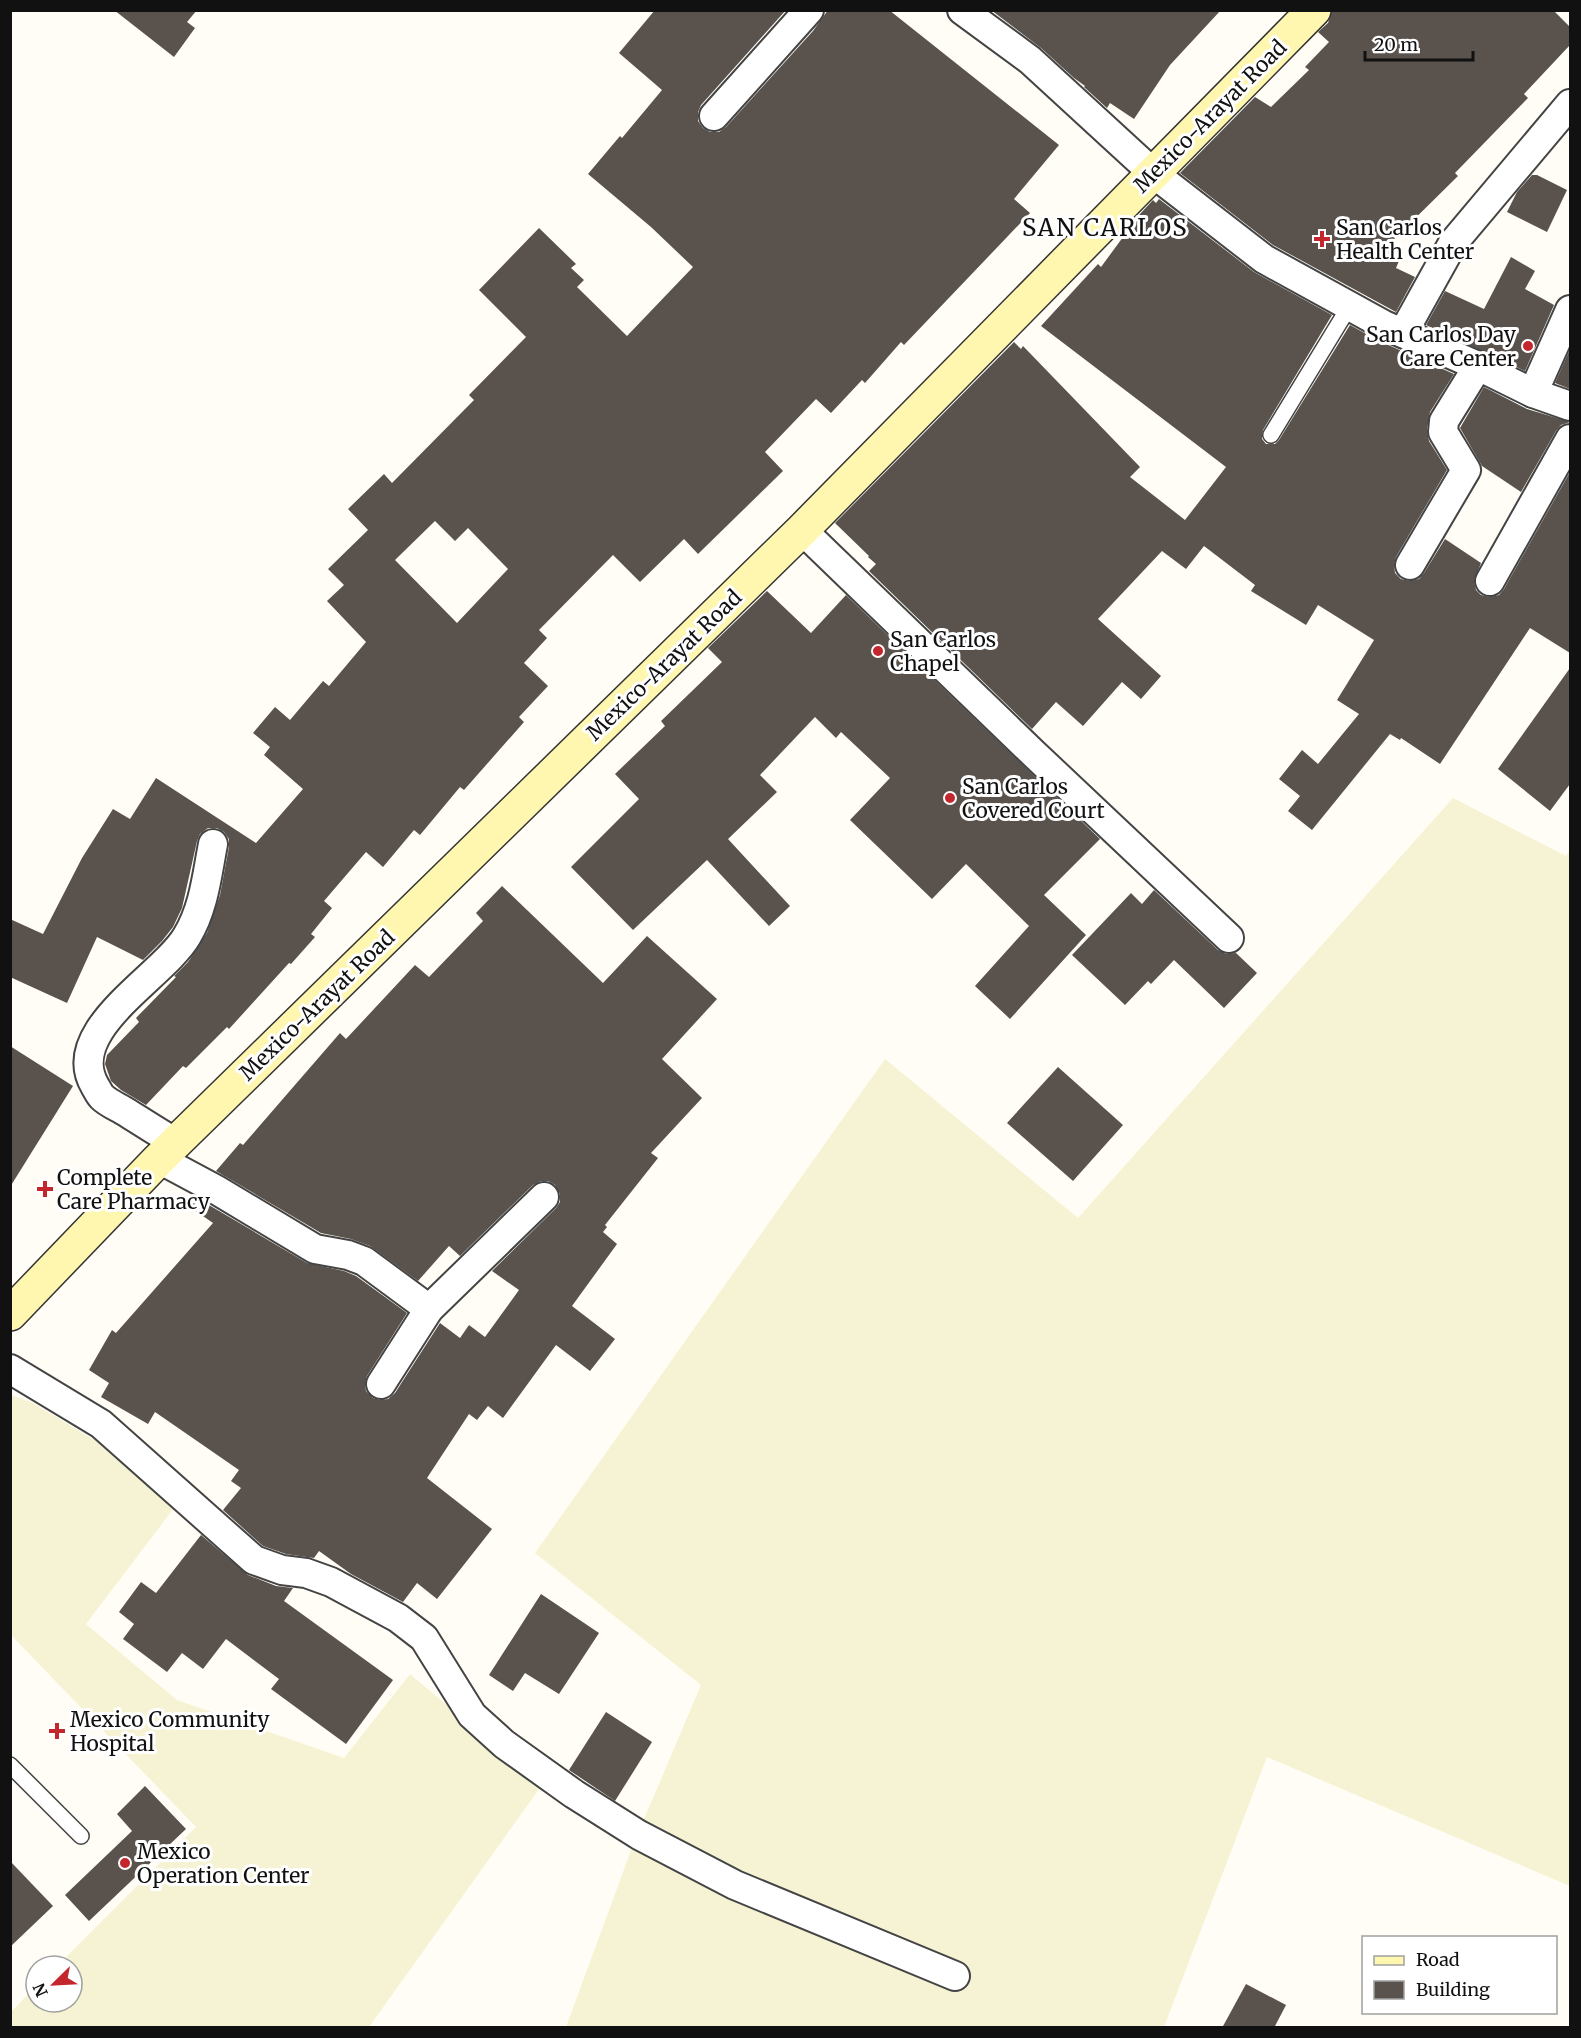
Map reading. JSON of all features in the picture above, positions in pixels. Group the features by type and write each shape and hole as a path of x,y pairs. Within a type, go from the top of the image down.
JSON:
{"main road":[{"name":"Mexico-Arayat Road","path":"10,1314 168,1151 802,530 1314,10"}],"street":[{"path":"714,116 810,10"},
{"path":"962,10 1030,60 1153,173 1264,259 1349,307 1403,333 1533,393 1570,406"},
{"path":"1403,333 1453,243 1570,104"},
{"path":"1533,393 1570,310"},
{"path":"1410,565 1466,470 1443,432 1444,421 1478,366"},
{"path":"1490,581 1570,439"},
{"path":"802,530 1229,938"},
{"path":"213,844 200,909 186,937 162,965 126,998 97,1034 88,1052 87,1067 91,1078 101,1097 215,1189 315,1249 348,1255 364,1261 429,1309"},
{"path":"381,1384 429,1309 544,1197"},
{"path":"10,1370 100,1424 254,1560 282,1570 306,1573 331,1582 398,1618 424,1638 472,1715 504,1744 574,1794 639,1835 735,1885 955,1976"}],"lane":[{"path":"1271,435 1349,307"},
{"path":"10,1765 81,1836"}],"shaded area":[{"path":"1453,798 1566,856 1570,850 1570,1886 1267,1757 1164,2027 566,2027 633,1845 701,1685 535,1553 885,1059 1078,1218"},
{"path":"11,1395 31,1402 96,1441 174,1508 86,1624 177,1700 344,1758 410,1674 542,1785 369,2027 11,2027 11,2012 24,1998 24,2014 84,2014 84,1954 69,1954 196,1827 11,1635"}],"building":[{"path":"114,10 197,10 187,22 195,28 174,57"},
{"path":"655,10 786,10 701,105 698,121 710,132 719,132 813,31 828,10 889,10 1059,145 1014,199 1030,213 904,345 901,342 865,383 862,380 831,413 816,399 765,452 783,471 698,554 684,539 640,582 613,555 539,630 547,638 524,663 548,686 519,717 524,722 464,790 460,787 420,835 414,830 383,867 366,852 324,901 332,908 311,934 315,937 229,1029 227,1027 186,1068 183,1066 146,1105 111,1081 105,1064 107,1055 139,1022 136,1018 176,977 174,976 188,962 207,933 220,895 229,847 229,839 224,832 217,828 208,828 200,834 182,908 173,927 162,941 143,960 97,937 67,1003 10,977 10,919 43,934 82,858 113,809 130,819 156,778 256,843 303,789 264,755 270,747 253,733 275,707 290,720 323,681 329,686 366,642 327,601 344,585 328,569 368,530 348,509 384,474 392,483 474,400 469,395 526,337 479,290 539,228 576,264 571,268 584,280 577,287 627,336 693,267 651,227 588,174 662,90 619,53","holes":["435,521 455,541 468,528 508,569 457,623 395,560"]},
{"path":"991,10 1221,10 1170,65 1134,119 1110,103 1107,108 1041,48"},
{"path":"1332,10 1553,10 1570,27 1570,45 1524,94 1528,98 1455,173 1458,176 1387,246 1402,254 1396,268 1415,277 1396,312 1273,245 1180,173 1255,97 1271,107 1309,70 1305,67 1329,42 1318,32 1328,23"},
{"path":"1532,175 1537,175 1567,190 1547,232 1507,212 1517,192"},
{"path":"1159,199 1254,272 1332,315 1263,430 1262,439 1266,444 1275,444 1279,440 1350,325 1377,340 1454,374 1430,412 1427,430 1429,441 1447,470 1396,557 1395,573 1401,579 1410,581 1419,579 1445,539 1481,563 1474,581 1476,590 1481,595 1490,597 1499,595 1570,472 1570,653 1530,628 1440,764 1401,738 1400,740 1390,734 1312,830 1288,811 1300,796 1279,779 1302,750 1318,764 1359,714 1337,700 1374,640 1318,605 1306,625 1251,591 1255,585 1204,546 1186,569 1162,551 1098,619 1161,676 1141,699 1122,682 1083,726 1056,702 1032,729 869,571 876,564 835,523 1014,342 1021,349 1023,346 1140,467 1130,477 1185,520 1226,467 1041,326 1098,264 1101,267 1140,214 1153,200 1156,203"},
{"path":"1511,257 1535,271 1525,289 1554,305 1525,371 1426,325 1445,291 1484,309"},
{"path":"1570,349 1570,389 1555,383"},
{"path":"1484,387 1527,409 1570,422 1561,425 1556,431 1521,492 1482,466 1460,428"},
{"path":"767,591 811,633 846,595 1100,839 1044,895 1086,935 1010,1019 975,986 1029,926 966,864 932,899 850,820 890,778 841,732 836,738 815,717 760,775 777,792 728,839 790,906 769,926 707,860 633,930 571,867 639,799 615,774 665,726 661,721 722,662 708,648"},
{"path":"1570,668 1570,784 1550,811 1498,769"},
{"path":"502,886 603,983 647,936 717,999 662,1059 702,1098 651,1153 658,1158 605,1225 607,1227 603,1232 617,1244 572,1306 615,1339 590,1371 556,1345 503,1418 488,1406 477,1420 469,1414 427,1478 492,1529 437,1599 417,1583 403,1602 351,1574 319,1551 314,1558 286,1554 263,1546 223,1510 241,1488 231,1481 239,1470 155,1412 148,1424 101,1397 109,1383 89,1370 112,1330 116,1333 213,1223 190,1207 197,1198 307,1263 356,1276 407,1313 367,1376 366,1391 373,1398 388,1399 395,1393 440,1323 460,1338 469,1325 485,1337 519,1290 492,1271 556,1208 560,1202 560,1194 555,1185 548,1181 541,1181 533,1185 460,1256 449,1246 418,1281 370,1246 351,1239 321,1233 216,1171 240,1143 243,1145 340,1033 346,1039 415,965 429,977 483,921 476,913"},
{"path":"1154,890 1218,950 1226,954 1236,953 1257,973 1224,1008 1174,960 1151,984 1148,981 1125,1005 1072,955 1131,893 1142,904"},
{"path":"10,1046 73,1086 10,1187"},
{"path":"1058,1067 1123,1125 1073,1181 1007,1123"},
{"path":"201,1535 248,1575 276,1586 293,1588 284,1601 393,1680 346,1744 271,1689 279,1679 226,1639 203,1669 182,1653 167,1672 123,1639 134,1624 119,1612 141,1582 156,1593"},
{"path":"541,1594 599,1633 559,1694 525,1673 513,1691 489,1675"},
{"path":"606,1712 652,1742 615,1801 569,1770"},
{"name":"Mexico Operation Center","path":"145,1786 186,1829 89,1921 65,1895 132,1831 117,1814"},
{"path":"10,1861 53,1906 10,1947"},
{"path":"1246,1984 1286,2005 1274,2028 1222,2028"}],"place":[{"name":"San Carlos Health Center","path":"1322,239"},
{"name":"San Carlos Day Care Center","path":"1528,346"},
{"name":"San Carlos Chapel","path":"878,651"},
{"name":"San Carlos Covered Court","path":"950,798"},
{"name":"Complete Care Pharmacy","path":"45,1189"},
{"name":"Mexico Community Hospital","path":"57,1731"},
{"name":"Mexico Operation Center","path":"125,1863"}],"district":[{"name":"SAN CARLOS","path":"1105,227"}]}
